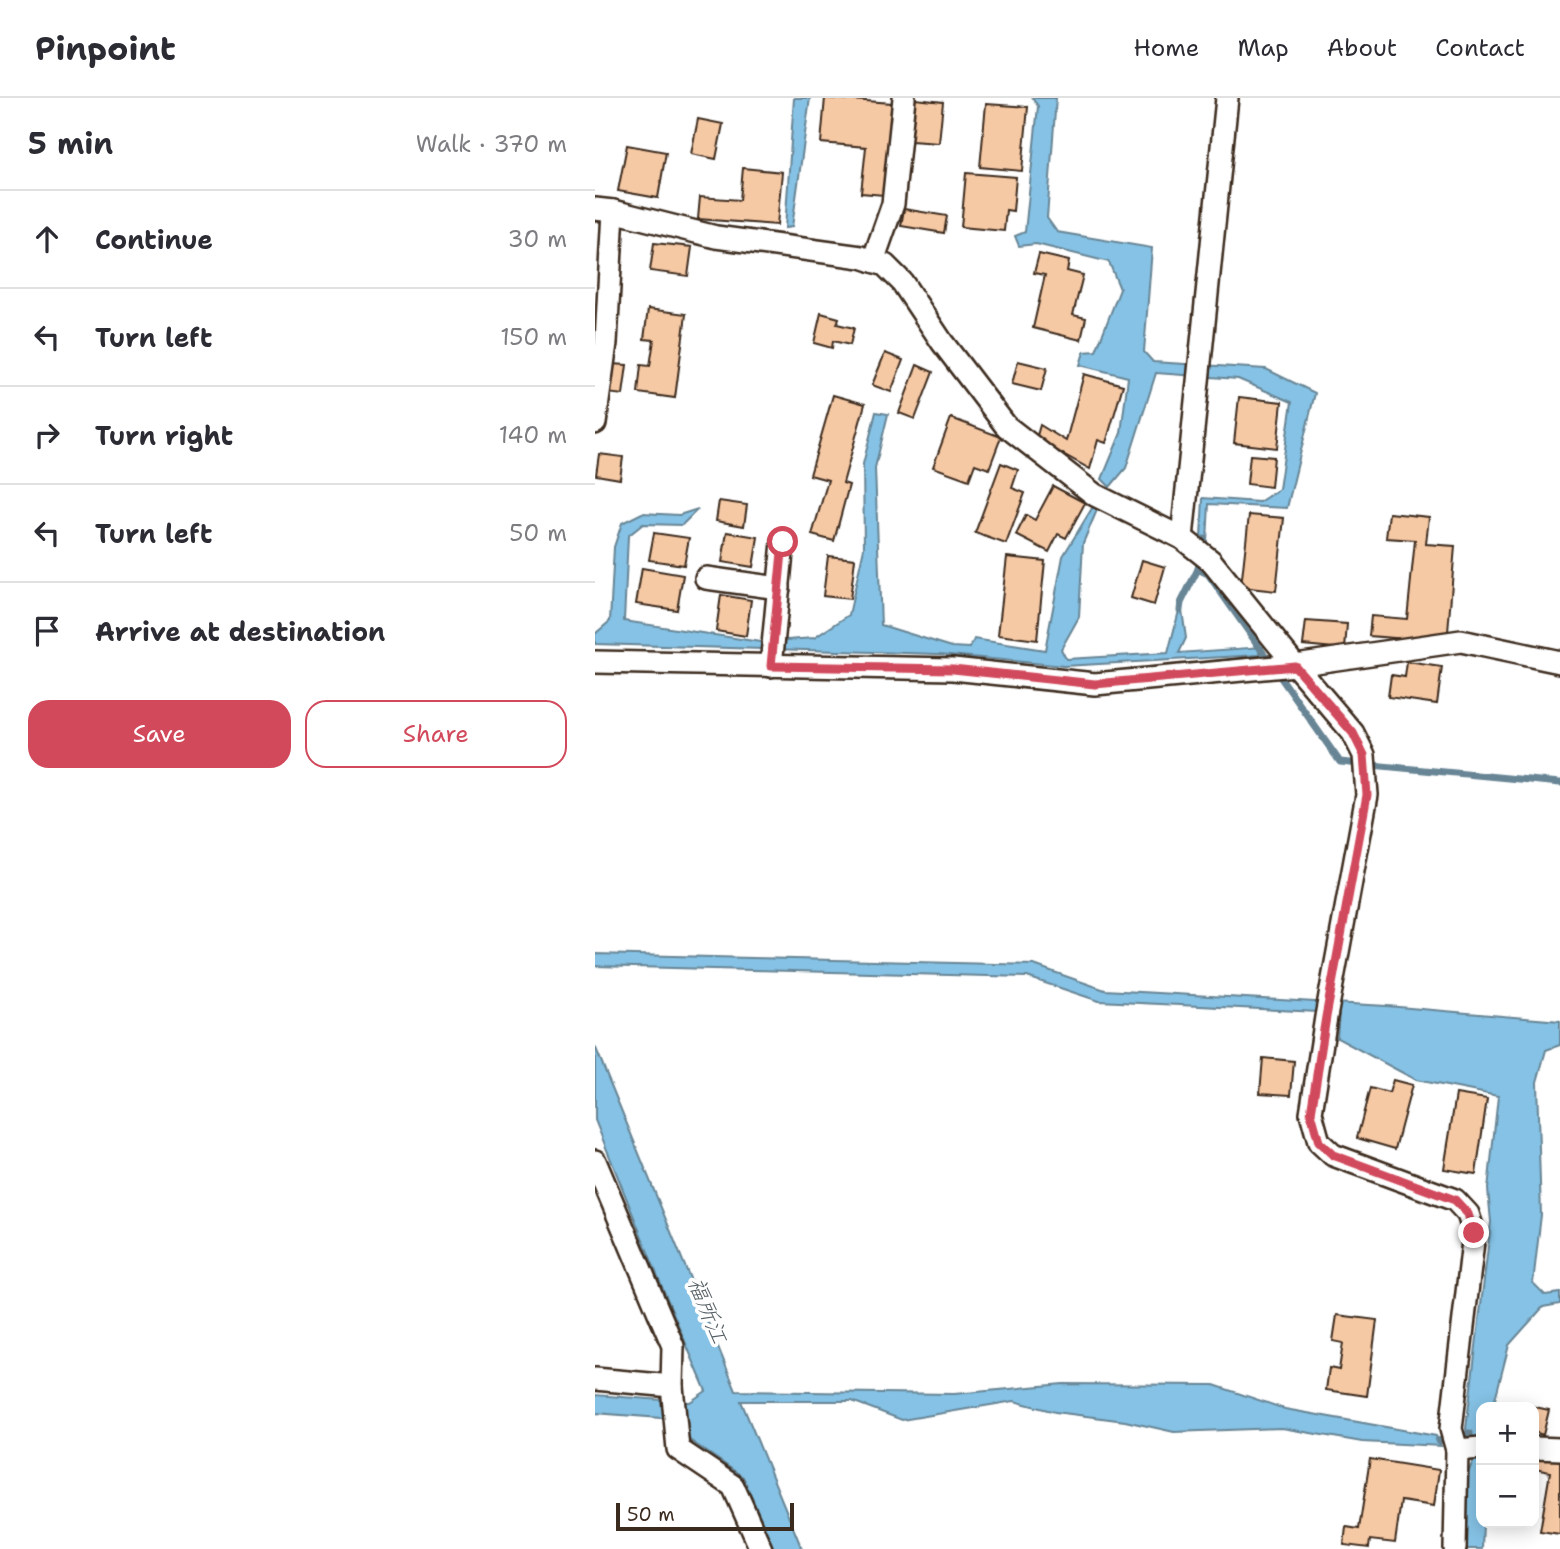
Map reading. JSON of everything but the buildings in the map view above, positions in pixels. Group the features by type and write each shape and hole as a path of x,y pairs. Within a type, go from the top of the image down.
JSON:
{"street":[{"path":"873,261 893,204 904,98"},
{"path":"1187,542 1200,359 1227,98"},
{"path":"595,423 606,343 604,210 716,237 861,257 885,265 902,282 942,342 1006,426 1095,495 1187,542 1211,561 1353,733 1365,763 1367,795 1311,1113 1319,1142 1333,1155 1455,1200 1468,1214 1474,1233 1455,1549"},
{"path":"771,661 783,542"},
{"path":"706,578 779,588"},
{"path":"595,662 771,661 953,669 1095,684 1295,666 1461,641 1560,662"},
{"path":"595,1161 673,1346 678,1450 733,1486 761,1549"},
{"path":"595,1379 673,1385"},
{"path":"1539,1448 1560,1449"}],"water":[{"path":"794,98 810,98 792,227 785,228"},
{"path":"1032,98 1056,98 1047,218 1057,232 1152,248 1144,352 1153,362 1266,369 1315,393 1287,508 1209,504 1207,541 1201,537 1203,498 1259,502 1279,489 1292,402 1238,379 1156,373 1126,468 1110,487 1102,479 1121,433 1128,377 1080,365 1084,352 1096,351 1120,289 1109,262 1036,244 1019,246 1015,236 1025,232 1038,106"},
{"path":"876,412 888,414 875,468 881,625 952,647 970,648 974,639 1045,650 1063,556 1094,505 1097,510 1083,543 1079,617 1061,649 1066,659 1168,653 1181,603 1186,638 1179,653 1263,647 1260,655 1064,666 939,654 595,644 595,634 610,621 614,547 622,523 642,513 679,515 698,509 682,525 643,524 628,536 624,621 760,642 814,638 849,615 864,548 863,464"},
{"path":"595,954 1034,965 1105,990 1387,1006 1560,1021 1560,1045 1546,1050 1537,1082 1541,1215 1533,1283 1545,1295 1560,1293 1560,1304 1543,1307 1509,1345 1494,1402 1476,1402 1476,1454 1475,1439 1466,1429 1491,1222 1488,1189 1498,1096 1416,1080 1337,1038 1339,1013 1099,1001 1027,977 595,966"},
{"path":"595,1046 736,1391 954,1394 1063,1384 1214,1385 1285,1409 1436,1436 1441,1446 1362,1442 1282,1428 1174,1432 1125,1421 1055,1412 1014,1401 902,1420 852,1401 741,1401 802,1549 774,1549 743,1477 688,1439 687,1420 595,1413 595,1395 690,1402 706,1391 595,1120"},
{"path":"1476,1454 1476,1528 1483,1528 1482,1549 1463,1549 1464,1483"}],"waterway":[{"path":"1204,539 1198,569 1208,574 1340,762 1560,783"},
{"path":"1180,610 1198,569"},
{"path":"1438,1441 1470,1433"}],"route":[{"path":"783,542 771,666 953,669 1095,684 1295,666 1353,733 1364,755 1367,795 1311,1113 1319,1142 1333,1155 1455,1200 1468,1214 1474,1233"}],"water label":[{"name":"福所江","path":"708,1310"}]}
